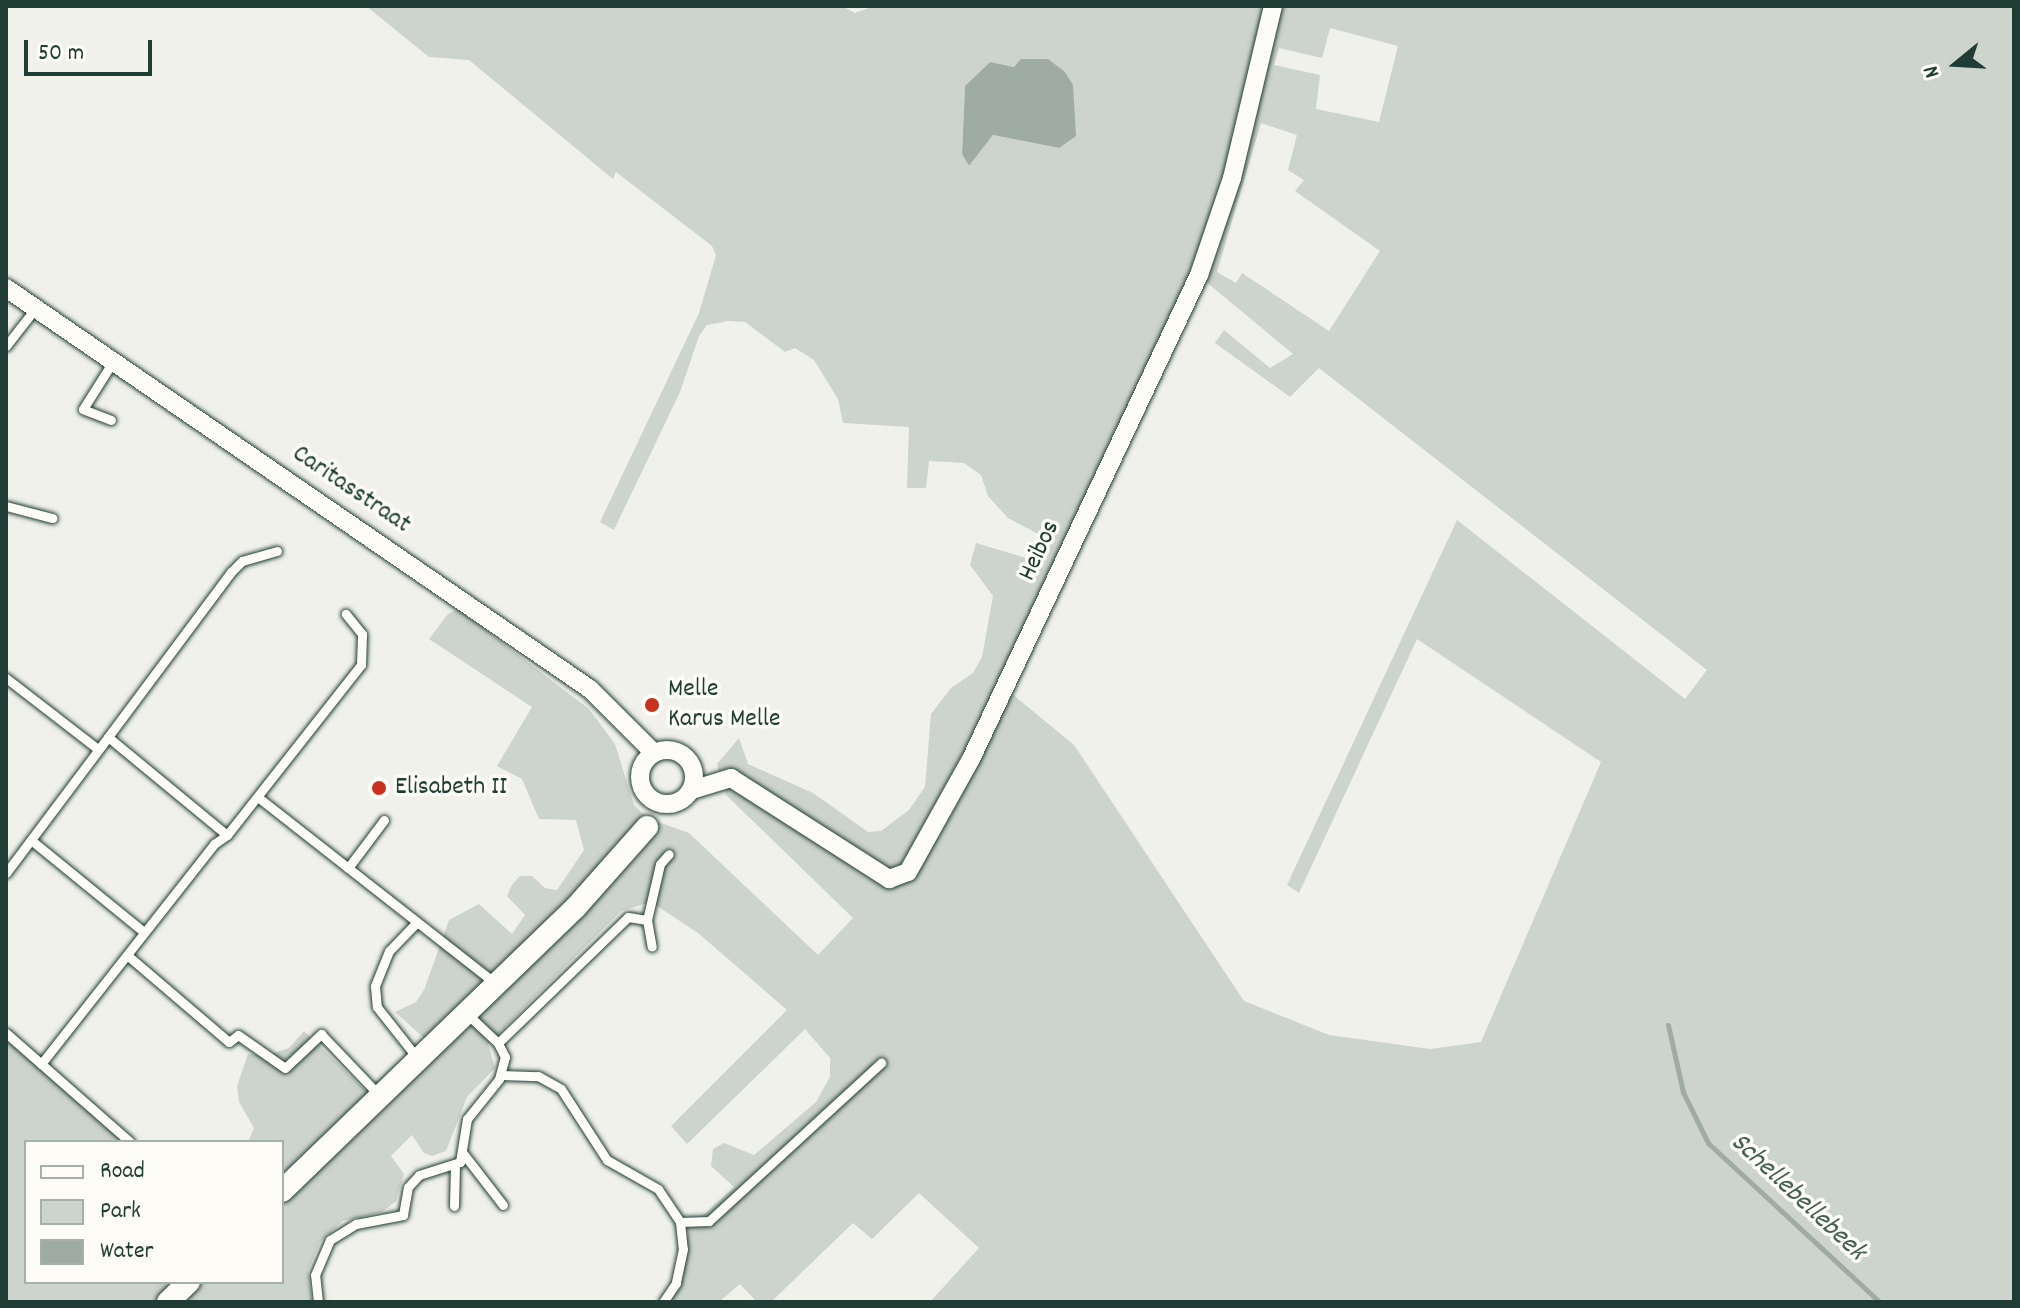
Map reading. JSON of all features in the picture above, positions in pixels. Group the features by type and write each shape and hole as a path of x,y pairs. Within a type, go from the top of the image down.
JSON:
{"street":[{"name":"Heibos","path":"692,790 731,778 889,879 908,872 971,759 1199,275 1232,178 1273,6"},
{"name":"Caritasstraat","path":"6,288 590,689 653,752"},
{"path":"653,752 680,752 691,763 692,790 672,805 654,804 642,790 639,771 653,752"},
{"path":"284,1189 576,907 647,827 654,804"},
{"path":"168,1302 187,1284"}],"lane":[{"path":"6,346 34,310"},
{"path":"111,420 83,409 112,363"},
{"path":"6,506 52,518"},
{"path":"6,872 231,572 242,561 277,551"},
{"path":"41,1064 214,844 227,835 259,798 361,665 362,634 346,614"},
{"path":"6,678 98,749"},
{"path":"108,737 227,835"},
{"path":"259,798 495,983"},
{"path":"348,868 384,820"},
{"path":"31,840 144,932"},
{"path":"652,947 647,920 660,864 669,854"},
{"path":"498,1043 612,928 628,917 647,920"},
{"path":"417,922 389,951 375,986 377,1007 418,1059"},
{"path":"127,955 229,1042 238,1035 285,1068 321,1034 380,1096"},
{"path":"454,1206 455,1164 462,1152 467,1119 501,1075 505,1057 498,1043 466,1013"},
{"path":"6,1033 128,1140"},
{"path":"680,1222 709,1221 881,1063"},
{"path":"501,1075 538,1076 561,1089 607,1160 658,1189 680,1222 683,1249 679,1271 663,1302"},
{"path":"462,1152 503,1205"},
{"path":"318,1302 315,1275 330,1240 356,1224 403,1215 408,1187 419,1175 455,1164"}],"green space":[{"path":"366,6 842,6 855,13 874,6 2014,6 2014,1302 930,1302 979,1248 919,1193 872,1239 853,1223 771,1302 757,1302 740,1284 719,1302 667,1302 679,1287 689,1228 734,1187 711,1166 713,1149 724,1143 754,1155 816,1102 830,1077 830,1058 805,1029 687,1144 671,1126 787,1010 698,933 651,902 621,911 488,1044 495,1068 467,1097 446,1151 432,1156 424,1153 412,1135 391,1156 404,1174 396,1201 382,1212 343,1221 320,1242 308,1271 312,1302 182,1302 199,1284 284,1284 284,1201 345,1142 284,1177 284,1140 249,1140 254,1128 239,1102 237,1086 248,1054 268,1055 289,1048 304,1031 366,1091 424,1038 395,1012 416,1002 424,990 449,920 479,904 512,934 525,915 507,896 512,885 520,876 532,876 545,888 557,890 584,850 576,820 539,819 522,779 497,766 532,707 429,639 448,614 458,609 589,709 615,744 634,805 647,818 689,833 818,955 853,918 726,795 717,764 739,738 748,764 813,793 868,832 881,831 909,810 925,787 931,714 951,688 973,673 982,657 993,596 970,565 976,543 1026,558 1040,548 1040,535 1008,518 988,496 981,475 964,463 929,461 926,488 907,488 909,427 843,423 838,399 814,360 795,348 785,352 745,322 707,325 699,336 680,392 614,530 600,522 699,313 716,255 712,246 616,172 613,179 469,60 429,57","holes":["1330,28 1398,46 1379,122 1316,109 1320,75 1274,65 1279,48 1322,58","990,62 1014,67 1059,148 993,135 969,166 962,154 965,86","1261,123 1297,135 1288,170 1304,180 1295,191 1380,251 1329,331 1242,273 1236,283 1217,272","1199,276 1293,354 1270,368 1224,330 1215,343 1290,397 1319,368 1707,670 1685,699 1457,520 1287,885 1299,893 1417,639 1601,762 1481,1042 1430,1049 1329,1035 1244,1001 1074,745 1011,693"]},
{"path":"6,1033 124,1140 24,1140 24,1284 172,1284 155,1302 6,1302"}],"water":[{"path":"1021,59 1048,59 1065,72 1073,85 1076,136 1059,148 993,135 969,166 962,154 965,86 990,62 1014,67"}],"waterway":[{"name":"Schellebellebeek","path":"1668,1025 1683,1092 1708,1143 1880,1302"}],"place":[{"name":"Melle Karus Melle","path":"652,705"},
{"name":"Elisabeth II","path":"379,788"}]}
